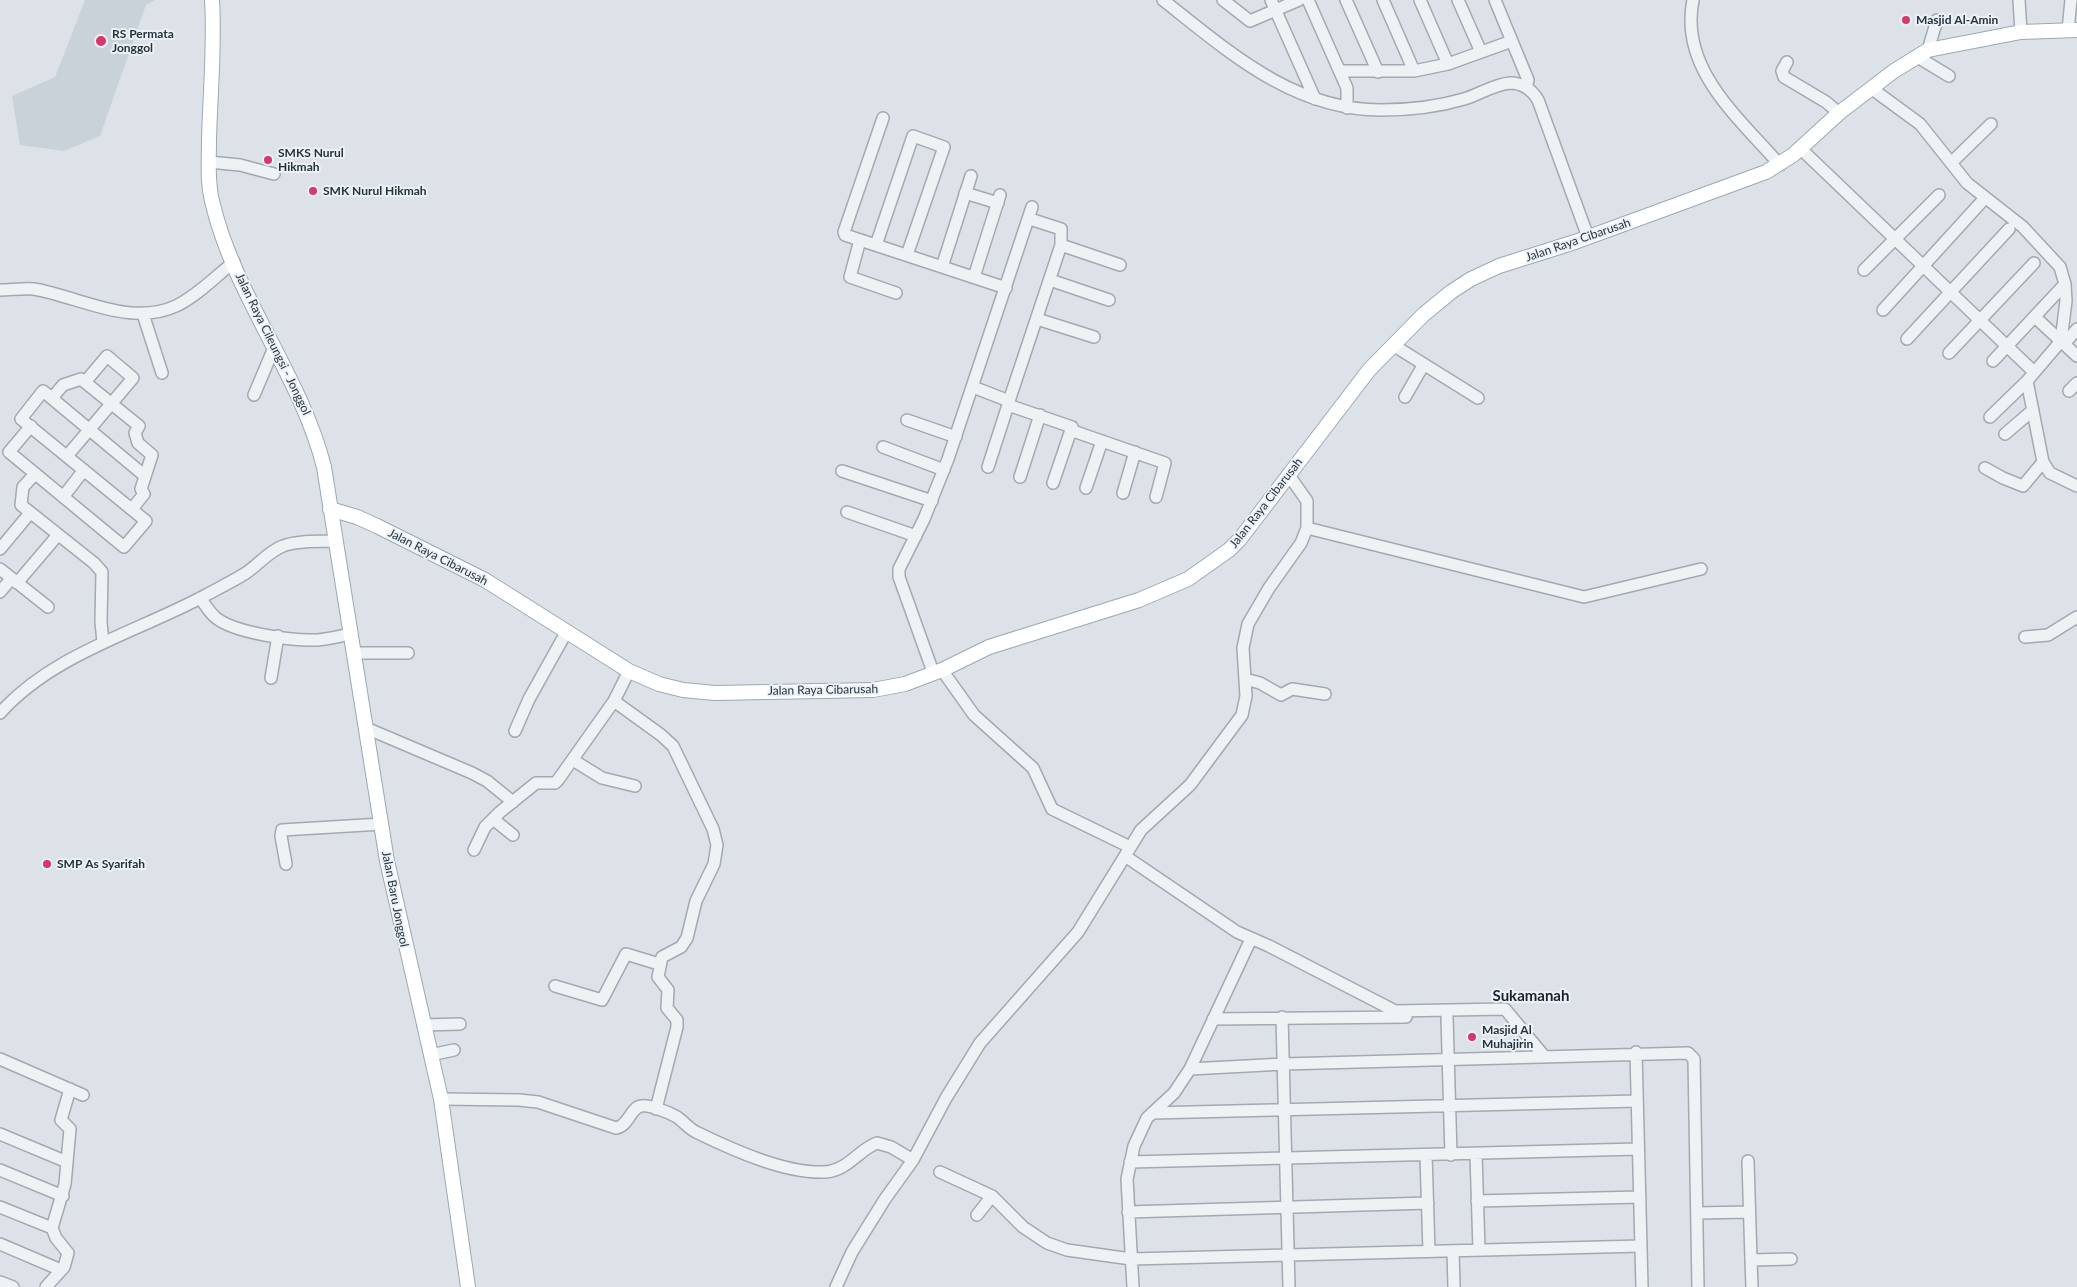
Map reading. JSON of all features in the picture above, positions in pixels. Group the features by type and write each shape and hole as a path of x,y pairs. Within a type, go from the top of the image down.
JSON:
{"main road":[{"name":"Jalan Raya Cileungsi - Jonggol","path":"212,0 209,162 212,201 234,262 273,350 314,429 324,467 330,509"},
{"name":"Jalan Raya Cibarusah","path":"330,509 364,520 485,580 567,630 629,671 665,686 682,690 715,693 885,689 938,671 989,647 1139,600 1188,579 1229,550 1240,539 1369,370 1442,298 1471,279 1499,266 1621,226 1753,178 1780,165 1871,88 1922,53 2021,32 2073,30"},
{"name":"Jalan Baru Jonggol","path":"330,509 393,889 440,1099 468,1287"}],"street":[{"path":"1163,0 1259,73 1289,89 1347,108 1386,110 1424,108 1463,100 1509,83 1526,87 1538,100 1588,237"},
{"path":"1224,0 1250,21 1273,5 1299,0"},
{"path":"1234,0 1239,12"},
{"path":"1308,0 1347,88 1347,108"},
{"path":"1346,0 1378,72"},
{"path":"1383,0 1414,71"},
{"path":"1420,0 1448,64"},
{"path":"1458,0 1481,52"},
{"path":"1495,0 1528,80 1526,87"},
{"path":"1693,0 1690,23 1691,41 1710,82 1719,98 1780,165"},
{"path":"2019,0 2021,32"},
{"path":"2070,0 2073,30"},
{"path":"1273,5 1315,99"},
{"path":"1937,20 1922,53 1949,76"},
{"path":"1340,71 1414,71 1448,64 1512,40"},
{"path":"1787,62 1782,70 1784,77 1826,102 1839,114"},
{"path":"1871,88 1920,124 1967,183 2024,227 2060,267 2065,284 2066,312 2062,343"},
{"path":"883,118 844,232 847,236 1006,288"},
{"path":"1951,163 1991,124"},
{"path":"876,245 914,136 944,147 907,255"},
{"path":"1800,148 1952,291 2007,347 2030,376 2033,410 2043,462 2050,474 2077,486"},
{"path":"209,162 240,164 274,174"},
{"path":"942,267 971,176"},
{"path":"965,193 999,199 974,277"},
{"path":"1864,270 1939,195"},
{"path":"1882,310 1985,198"},
{"path":"1032,207 1030,219 944,470 916,536 902,561 898,577 938,671 974,715 1033,768 1052,809 1128,852 1223,924 1251,939 1270,946 1395,1011 1505,1009 1539,1056"},
{"path":"988,467 1061,245 1061,229 1030,219"},
{"path":"1907,338 2009,229"},
{"path":"860,240 850,278 896,293"},
{"path":"1061,245 1120,265"},
{"path":"0,290 35,290 106,308 143,314 155,313 178,305 234,262"},
{"path":"1949,353 2034,263"},
{"path":"1050,280 1109,300"},
{"path":"1993,361 2036,318 2065,284"},
{"path":"143,314 162,373"},
{"path":"2036,318 2077,356"},
{"path":"1037,319 1094,337"},
{"path":"1990,416 2077,329"},
{"path":"1393,345 1478,398"},
{"path":"254,395 273,350"},
{"path":"67,456 133,378 107,356 86,381"},
{"path":"1405,397 1424,364"},
{"path":"52,398 63,384 82,380 86,381 139,426 135,433 138,443 152,455 141,489 144,494 132,509"},
{"path":"973,387 1040,416 1072,426"},
{"path":"30,426 9,452 124,547 146,520 21,418 44,391 146,476"},
{"path":"2005,434 2033,410"},
{"path":"1020,477 1040,416"},
{"path":"907,420 956,436"},
{"path":"1072,426 1073,431 1165,463 1156,497"},
{"path":"1053,484 1072,426"},
{"path":"1086,488 1102,441"},
{"path":"883,447 944,470"},
{"path":"1122,493 1135,452"},
{"path":"1985,468 2023,486 2043,462"},
{"path":"63,497 84,470"},
{"path":"842,471 932,501"},
{"path":"34,474 24,487 21,505 57,536 94,563 102,572 103,642"},
{"path":"836,1287 867,1228 913,1160 946,1098 980,1043 1078,932 1141,830 1190,785 1237,724 1245,705 1243,648 1248,624 1269,588 1297,549 1307,528 1307,501 1288,474"},
{"path":"847,512 916,536"},
{"path":"0,550 30,513"},
{"path":"1307,528 1476,568 1582,596 1701,569"},
{"path":"0,592 14,581 57,536"},
{"path":"0,713 36,682 103,642 200,598 246,573 280,547 296,543 335,541"},
{"path":"0,569 48,606"},
{"path":"200,598 215,617 227,624 278,636 316,640 352,634"},
{"path":"2025,637 2048,635 2077,617"},
{"path":"515,731 529,699 567,630"},
{"path":"272,678 278,636"},
{"path":"354,653 408,654"},
{"path":"474,850 480,835 493,819 513,802 536,783 555,782 558,780 614,701 629,671"},
{"path":"1245,679 1260,683 1281,695 1292,689 1325,694"},
{"path":"614,701 662,735 673,746 713,829 717,845 714,864 696,901 687,938 681,947 662,957 659,964 658,977 668,990 667,1008 677,1020 677,1027 656,1110"},
{"path":"366,728 472,773 487,781 513,802"},
{"path":"573,760 602,778 621,781 635,786"},
{"path":"493,819 513,835"},
{"path":"286,864 282,830 382,824"},
{"path":"1251,939 1266,952 1375,1008 1378,1018"},
{"path":"1134,1287 1127,1179 1130,1162 1140,1132 1152,1113 1174,1093 1190,1069 1251,939"},
{"path":"555,986 602,1000 626,954 659,964"},
{"path":"1213,1019 1503,1016 1539,1056"},
{"path":"1282,1017 1289,1287"},
{"path":"1447,1017 1451,1154"},
{"path":"422,1025 460,1024"},
{"path":"430,1054 454,1050"},
{"path":"1636,1052 1642,1287"},
{"path":"1190,1069 1448,1058 1683,1052 1692,1055 1694,1059 1700,1213"},
{"path":"0,1059 83,1094"},
{"path":"46,1287 61,1270 68,1253 56,1238 52,1228 63,1196 70,1129 61,1120 70,1089"},
{"path":"440,1099 538,1102 616,1128 624,1124 640,1106 676,1117 698,1134 745,1153 794,1169 826,1172 844,1166 877,1144 891,1147 913,1160"},
{"path":"1152,1113 1637,1101"},
{"path":"0,1134 67,1162"},
{"path":"1130,1162 1638,1149"},
{"path":"1476,1154 1479,1250"},
{"path":"1426,1155 1429,1251"},
{"path":"1698,1287 1703,1159"},
{"path":"1748,1161 1752,1287"},
{"path":"0,1170 63,1196"},
{"path":"940,1172 992,1196 1023,1227 1047,1243 1067,1250 1131,1259 1641,1246"},
{"path":"977,1215 992,1196"},
{"path":"1478,1202 1640,1197"},
{"path":"1128,1212 1428,1203"},
{"path":"0,1207 52,1228"},
{"path":"1700,1213 1749,1212"},
{"path":"0,1244 61,1270"},
{"path":"1453,1251 1454,1287"},
{"path":"1751,1260 1791,1259"},
{"path":"0,1282 14,1287"}],"shaded area":[{"name":"RS Permata Jonggol","path":"85,0 155,0 146,5 100,136 64,151 20,145 12,96 55,77"}],"place":[{"name":"Masjid Al-Amin","path":"1906,20"},
{"name":"RS Permata Jonggol","path":"101,41"},
{"name":"SMKS Nurul Hikmah","path":"268,160"},
{"name":"SMK Nurul Hikmah","path":"313,191"},
{"name":"SMP As Syarifah","path":"47,864"},
{"name":"Masjid Al Muhajirin","path":"1472,1037"}],"district":[{"name":"Sukamanah","path":"1531,996"}]}
